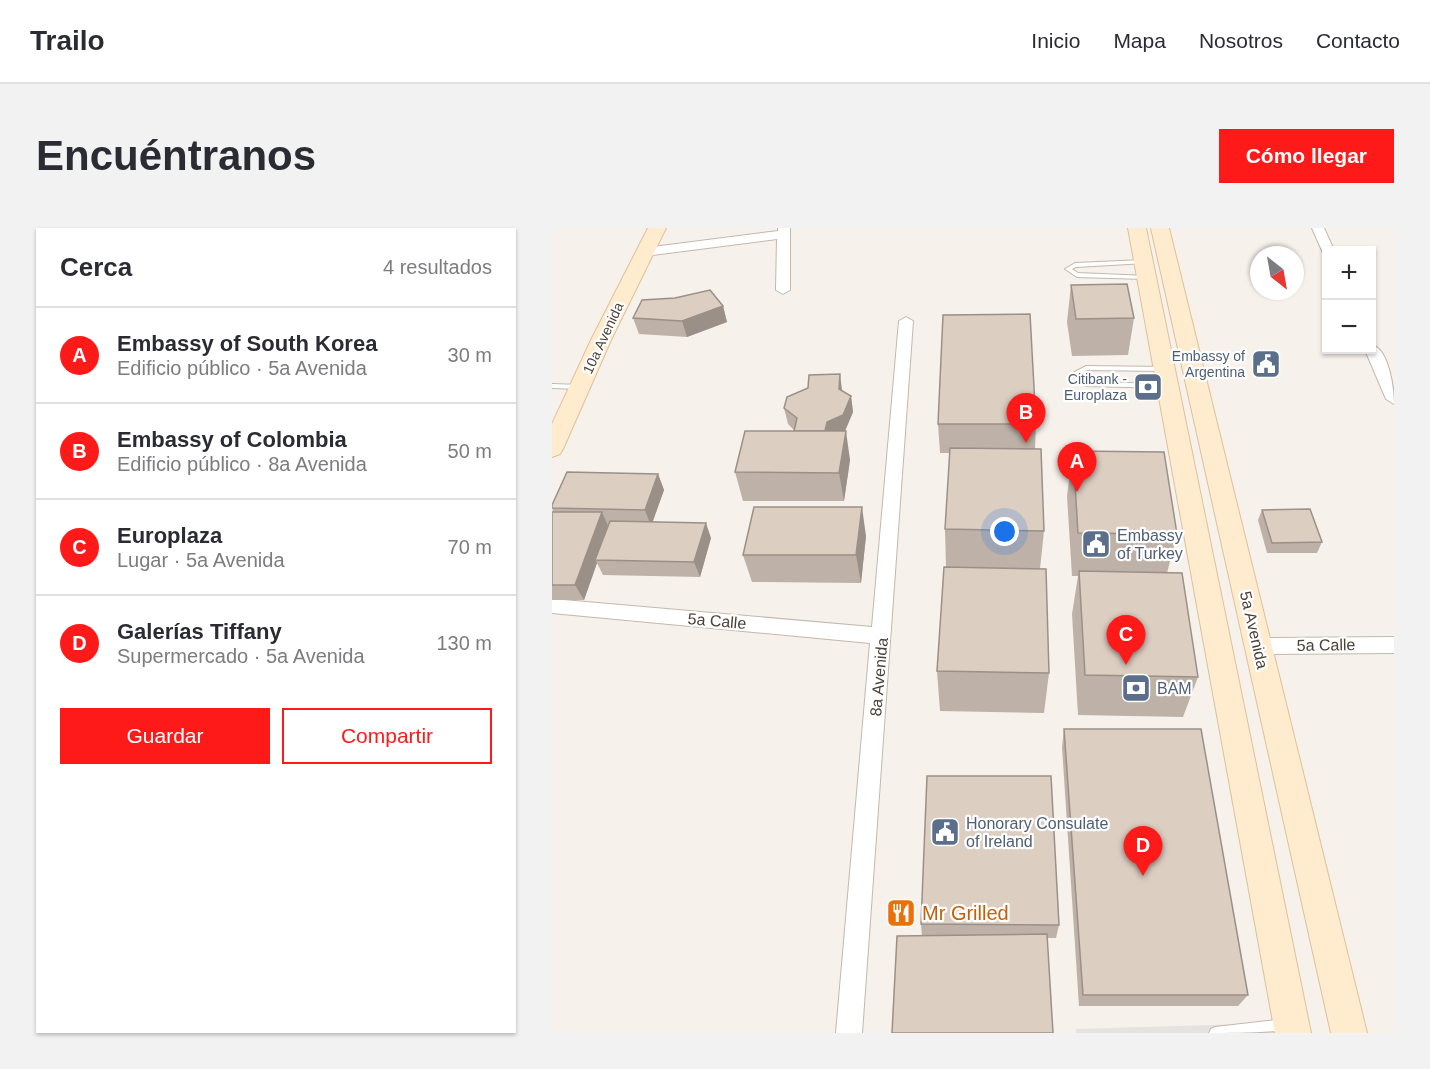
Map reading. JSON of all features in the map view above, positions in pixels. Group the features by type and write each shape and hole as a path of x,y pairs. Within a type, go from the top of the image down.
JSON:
{"street":[{"name":"10a Avenida","path":"552,449 558,424 580,387 657,228"},
{"path":"1137,228 1292,1029"},
{"name":"5a Avenida","path":"1160,228 1349,1033"},
{"path":"1318,228 1326,246"},
{"path":"645,252 784,231 783,290"},
{"name":"8a Avenida","path":"849,1033 906,321"},
{"path":"1373,354 1394,399"},
{"name":"5a Calle","path":"552,606 882,636"},
{"name":"5a Calle","path":"1258,646 1394,645"}],"lane":[{"path":"1075,265 1145,269 1077,275 1068,269 1075,265"},
{"path":"1086,368 1166,377 1086,384 1077,377 1076,373 1086,368"},
{"path":"552,386 580,387"},
{"path":"1220,1033 1292,1029"}],"shaded area":[{"path":"1280,1023 1281,1033 1076,1033 1076,1029"}],"building":[{"path":"1127,284 1134,318 1076,319 1071,285"},
{"path":"710,290 723,306 682,321 633,318 642,300 675,298"},
{"path":"1030,314 1036,424 938,424 943,315"},
{"path":"840,374 839,389 851,396 843,415 827,422 825,431 794,431 797,418 784,408 787,397 808,388 809,375"},
{"path":"745,431 846,431 839,473 735,472"},
{"path":"950,448 1041,449 1044,531 945,529"},
{"path":"1073,451 1164,452 1177,534 1078,533"},
{"path":"567,472 658,474 645,510 552,508"},
{"path":"754,507 862,507 856,555 743,555"},
{"path":"1310,509 1322,542 1272,543 1262,510"},
{"path":"552,512 602,512 575,585 552,585"},
{"path":"610,521 706,523 694,562 595,560"},
{"path":"944,567 1046,569 1049,673 937,671"},
{"path":"1079,571 1182,573 1198,677 1085,675"},
{"path":"1064,729 1201,729 1248,995 1083,995"},
{"path":"927,776 1051,776 1059,925 921,924"},
{"path":"1047,934 1053,1033 892,1033 897,936"}],"place":[{"name":"Embassy of Argentina","path":"1266,364"},
{"name":"Citibank - Europlaza","path":"1148,387"},
{"name":"Embassy of Colombia","path":"1026,443"},
{"name":"Embassy of South Korea","path":"1077,492"},
{"name":"Embassy of Turkey","path":"1096,544"},
{"name":"Europlaza","path":"1126,665"},
{"name":"BAM","path":"1136,688"},
{"name":"Honorary Consulate of Ireland","path":"945,832"},
{"name":"Galerías Tiffany","path":"1143,876"},
{"name":"Mr Grilled","path":"901,913"}]}
